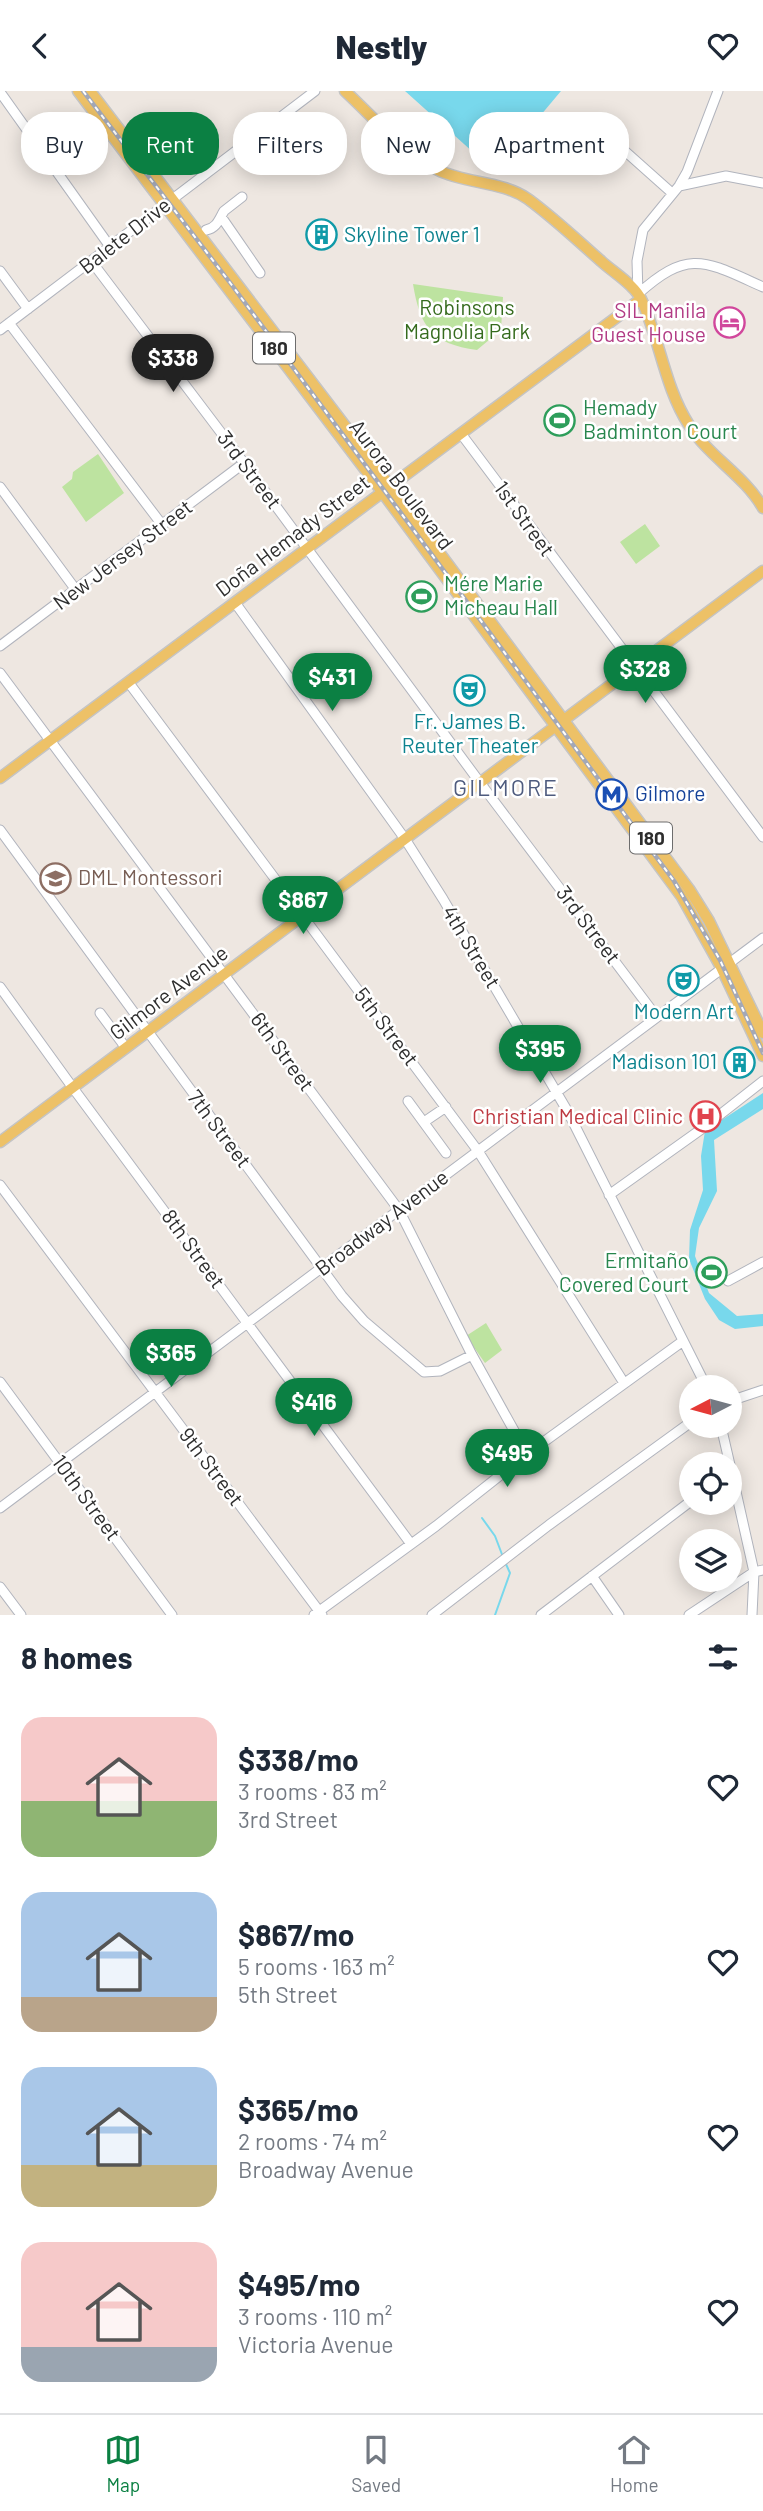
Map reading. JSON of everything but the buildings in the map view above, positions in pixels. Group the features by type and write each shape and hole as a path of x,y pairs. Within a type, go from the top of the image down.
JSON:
{"main road":[{"name":"Aurora Boulevard","path":"78,91 169,202 203,233 386,490"},
{"name":"Aurora Boulevard","path":"90,91 169,202 560,724 682,897 725,964 763,1033"},
{"path":"345,91 405,147 437,169 460,179 510,190 526,197 640,297 669,383 686,420 705,444 753,492 763,508"},
{"name":"Doña Hemady Street","path":"0,778 462,435 640,297"},
{"name":"Gilmore Avenue","path":"0,1142 763,571"},
{"name":"Aurora Boulevard","path":"725,964 763,1056"}],"street":[{"name":"Balete Drive","path":"0,330 92,263 315,91"},
{"path":"640,297 637,261 643,230 687,172 719,91"},
{"path":"0,92 111,248"},
{"path":"629,153 675,189"},
{"path":"675,189 732,176 763,183"},
{"path":"203,233 209,225 218,221 223,211 242,197"},
{"path":"218,221 260,273"},
{"path":"640,297 670,268 693,262 706,264 763,287"},
{"name":"3rd Street","path":"92,263 309,549 656,1016"},
{"path":"0,271 28,309"},
{"path":"9,323 163,526"},
{"name":"1st Street","path":"462,435 763,837"},
{"name":"New Jersey Street","path":"0,646 244,463"},
{"path":"0,487 76,590"},
{"name":"4th Street","path":"236,604 405,839 557,1091 700,1375"},
{"name":"6th Street","path":"0,673 399,1210 472,1355 527,1454"},
{"name":"5th Street","path":"129,683 478,1151 624,1383"},
{"name":"7th Street","path":"0,830 364,1321 424,1372 440,1371 472,1355"},
{"name":"Broadway Avenue","path":"0,1508 763,938"},
{"name":"8th Street","path":"0,986 73,1089 411,1544"},
{"path":"100,1013 126,1048"},
{"path":"609,1195 763,1081"},
{"path":"408,1101 446,1153"},
{"path":"424,1122 446,1107"},
{"name":"9th Street","path":"0,1185 318,1614"},
{"path":"728,1281 763,1262"},
{"path":"318,1614 527,1454 683,1341"},
{"name":"10th Street","path":"0,1382 172,1615"},
{"path":"742,1397 763,1390"},
{"path":"432,1615 679,1431"},
{"path":"541,1615 679,1510"},
{"path":"742,1512 758,1571 752,1615"},
{"path":"689,1615 758,1571"},
{"path":"592,1576 620,1615"},
{"path":"0,1587 21,1615"}],"green space":[{"name":"Robinsons Magnolia Park","path":"413,284 503,297 501,330 477,350 439,338 424,322"},
{"path":"98,454 124,493 86,522 62,487 72,479 73,472"},
{"path":"645,524 660,546 636,564 620,542"},
{"path":"486,1323 502,1350 485,1363 466,1336"}],"water":[{"path":"405,91 561,91 543,112 469,112 469,149 455,136 455,112 428,112"},
{"path":"763,1093 763,1109 714,1140 717,1191 699,1228 695,1256 709,1293 737,1316 763,1314 763,1326 735,1329 719,1320 705,1299 689,1259 690,1230 703,1190 701,1156 705,1131"}],"waterway":[{"path":"482,1518 495,1536 503,1557"},
{"path":"495,1615 510,1573 505,1562"}],"railway":[{"path":"83,91 231,284 674,881 720,960 763,1053"}],"place":[{"name":"Skyline Tower 1","path":"321,235"},
{"name":"SIL Manila Guest House","path":"729,323"},
{"name":"Hemady Badminton Court","path":"560,420"},
{"name":"Mére Marie Micheau Hall","path":"421,596"},
{"name":"Fr. James B. Reuter Theater","path":"470,690"},
{"name":"Gilmore","path":"612,794"},
{"name":"DML Montessori","path":"55,878"},
{"name":"Modern Art","path":"684,980"},
{"name":"Madison 101","path":"740,1062"},
{"name":"Christian Medical Clinic","path":"706,1117"},
{"name":"Ermitaño Covered Court","path":"712,1273"}],"district":[{"name":"GILMORE","path":"506,788"}]}
